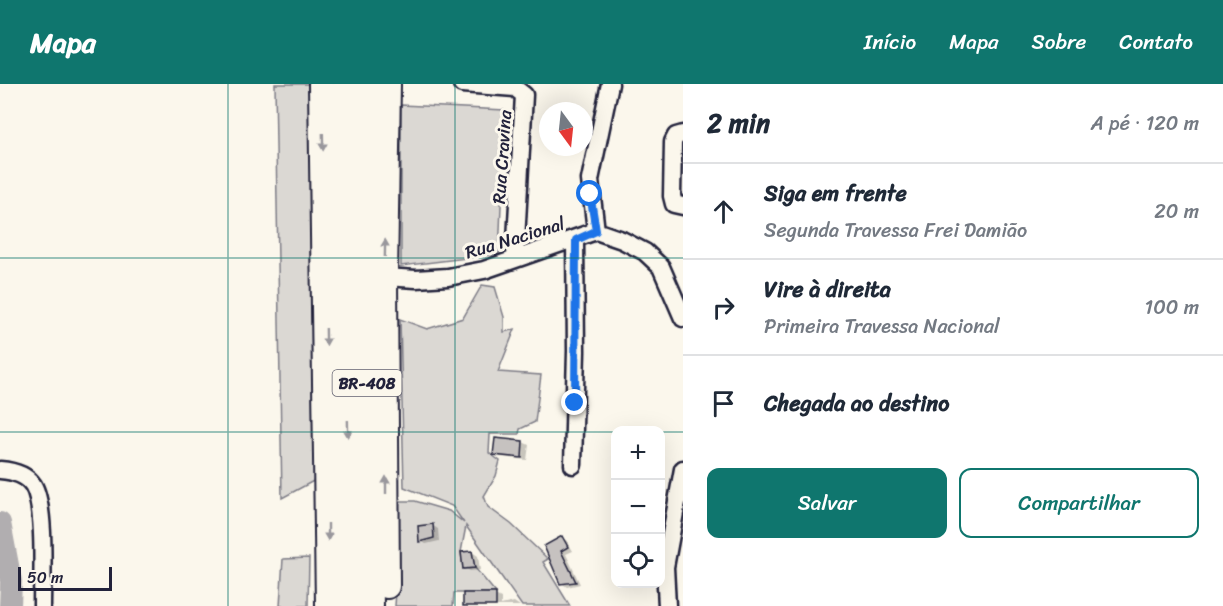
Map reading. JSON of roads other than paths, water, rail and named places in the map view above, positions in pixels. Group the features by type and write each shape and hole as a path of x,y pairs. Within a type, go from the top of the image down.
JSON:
{"highway":[{"path":"321,84 328,606"},
{"name":"BR-408","path":"345,84 355,160 371,606"},
{"name":"BR-408","path":"350,606 355,160 365,84"},
{"path":"387,606 385,277 388,84"}],"street":[{"name":"Rua Cravina","path":"462,84 515,88 524,95 515,258"},
{"path":"610,85 590,180 596,231 622,240 645,252 661,267 683,318"},
{"path":"683,134 676,136 673,142 672,196 674,204 683,206"},
{"name":"Rua Nacional","path":"385,277 416,279 448,277 484,270 576,240 596,231"},
{"path":"573,465 576,240"},
{"path":"667,606 665,567 683,469"},
{"path":"0,470 24,476 33,484 37,496 41,519 42,606"}],"waterway":[{"path":"0,523 11,581 10,606"}]}
